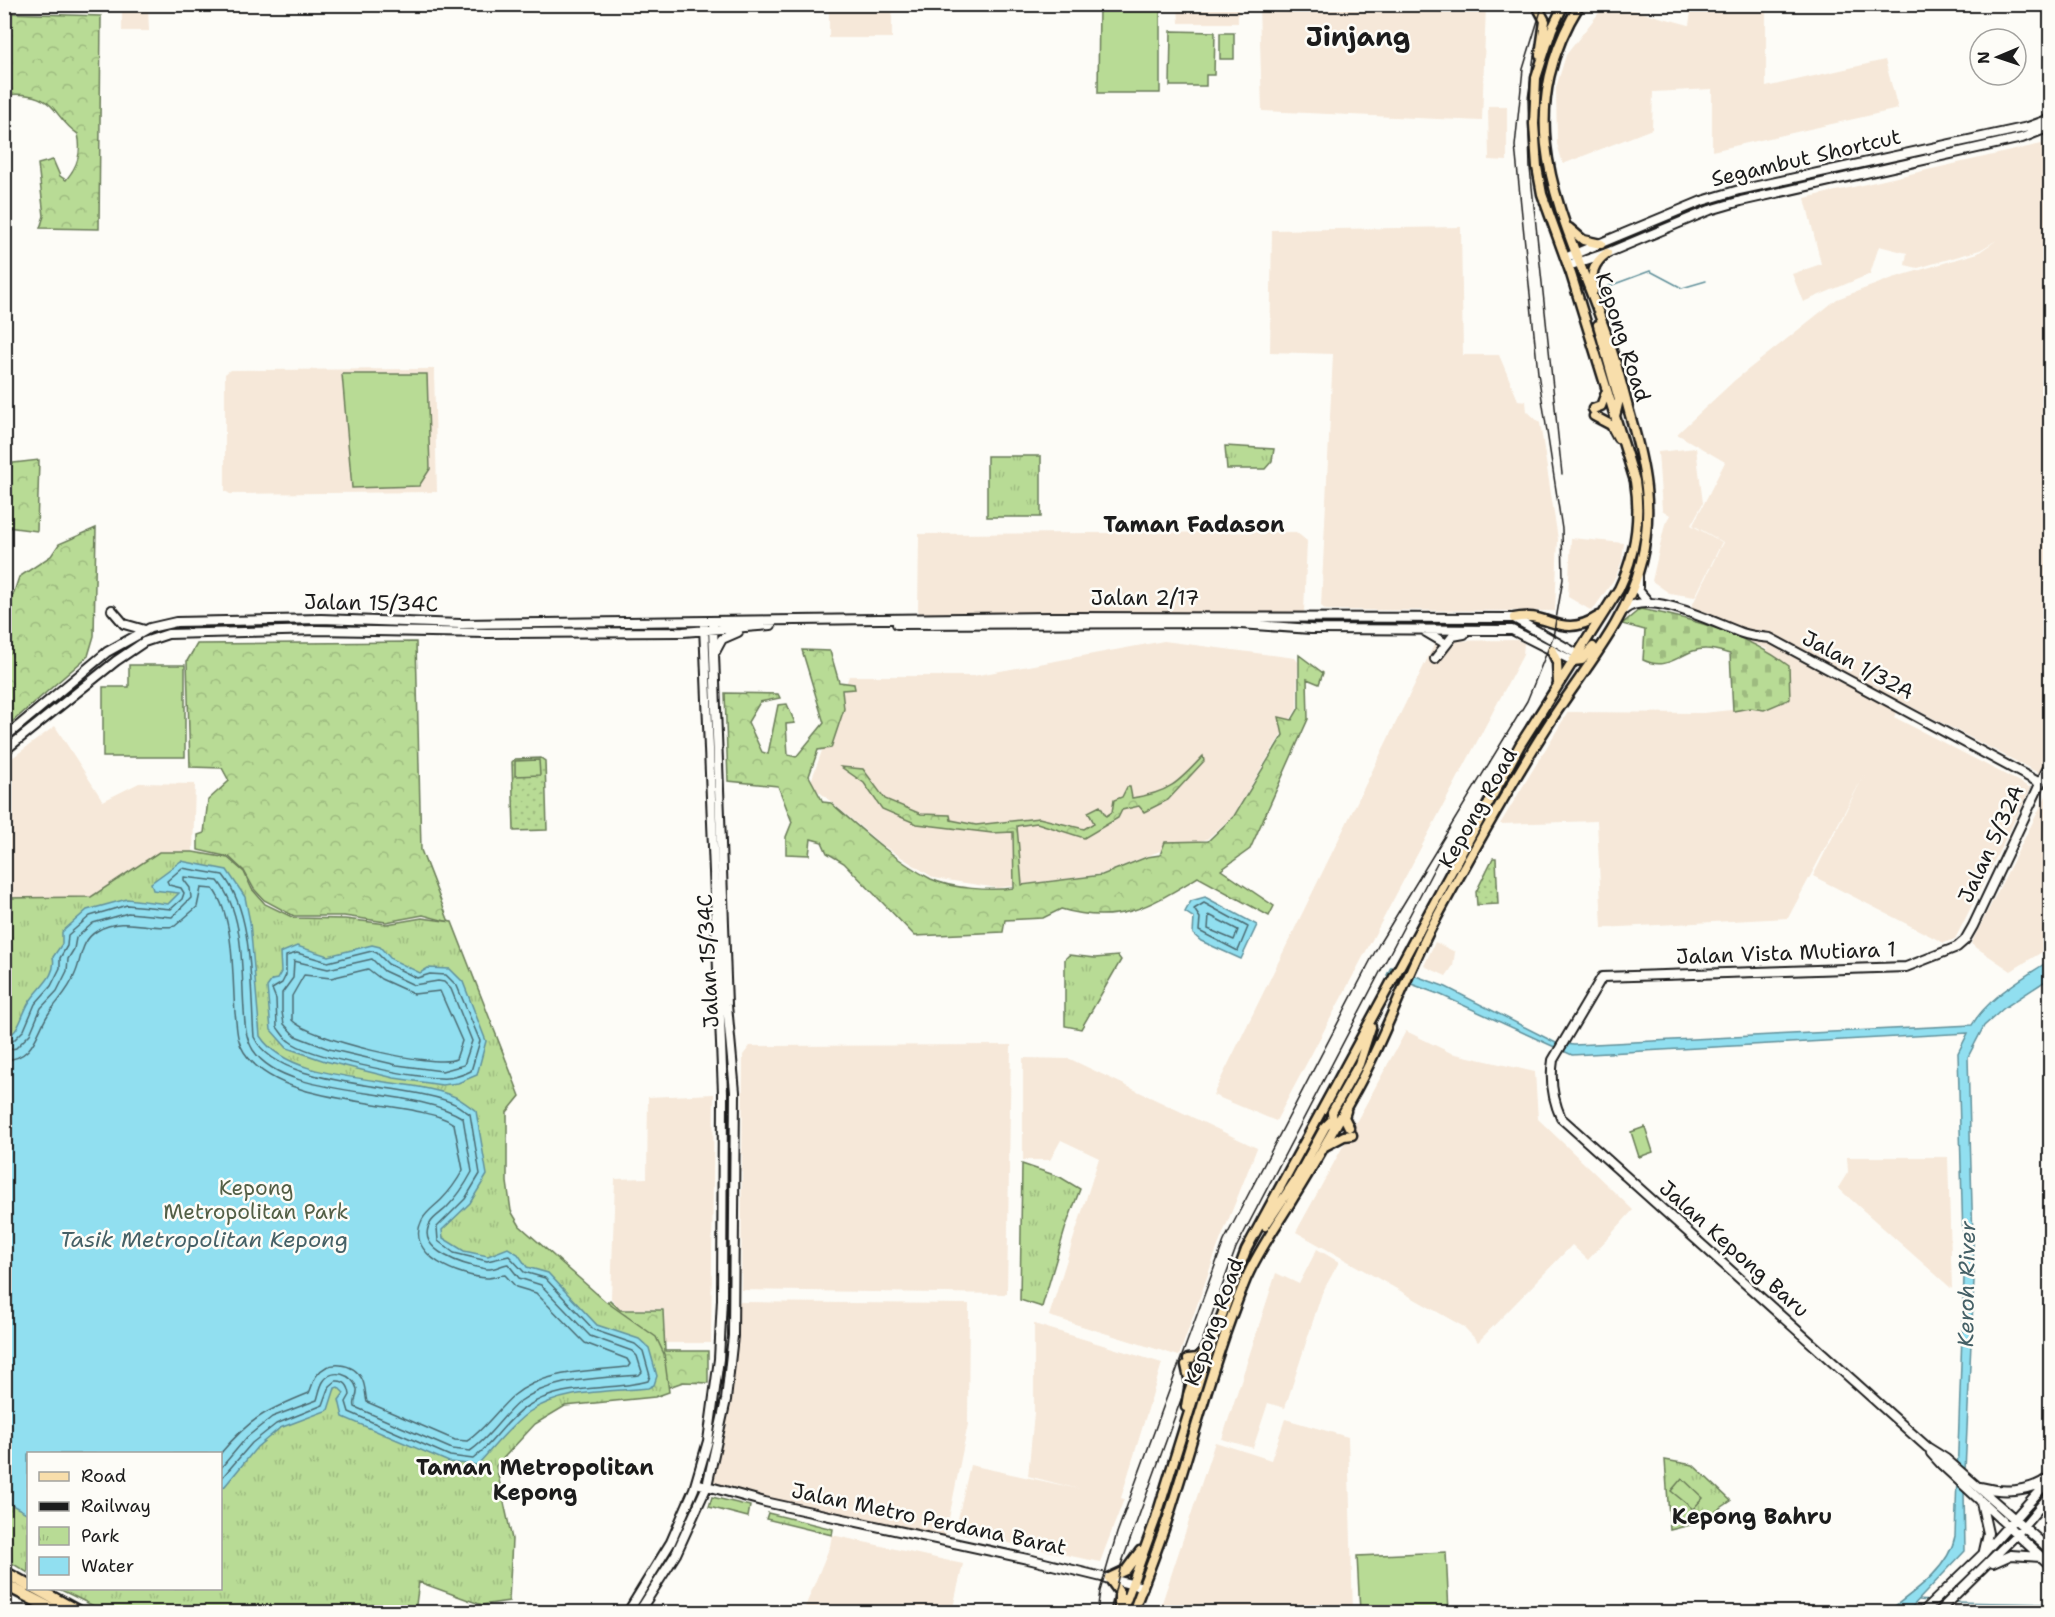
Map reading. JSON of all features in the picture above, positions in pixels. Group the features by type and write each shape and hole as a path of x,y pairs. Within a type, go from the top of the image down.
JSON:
{"highway":[{"path":"4,1572 27,1584"},
{"path":"4,1584 58,1612"},
{"path":"39,1590 79,1612"}],"main road":[{"path":"1536,4 1545,21 1539,46 1540,59"},
{"name":"Kepong Road","path":"1121,1612 1149,1537 1217,1328 1246,1250 1399,964 1520,745 1622,583 1634,545 1638,499 1630,459 1567,262 1542,194 1535,152 1534,93 1540,59 1564,4"},
{"name":"Kepong Road","path":"1133,1612 1170,1511 1252,1266 1348,1104 1368,1066 1410,970 1478,842 1540,737 1623,610 1638,574 1648,523 1648,495 1642,456 1608,338 1576,254 1549,172 1544,114 1552,65 1570,21 1580,4"},
{"path":"1564,220 1579,238 1601,244"},
{"path":"1607,254 1600,258 1592,271 1595,307 1619,400 1615,412 1626,421 1642,456"},
{"path":"1606,387 1604,403 1593,412 1611,425 1630,459"},
{"path":"1514,618 1533,618 1567,627 1583,624 1604,613"},
{"path":"1540,737 1548,715 1576,674 1576,658 1586,656 1603,632 1611,629"},
{"path":"1551,649 1557,662 1558,684"},
{"path":"1246,1250 1288,1193 1325,1126 1335,1123 1332,1112 1359,1064 1384,994"},
{"path":"1324,1146 1350,1131 1344,1117 1348,1104"},
{"path":"1174,1461 1191,1383 1187,1362 1201,1355 1217,1328"},
{"path":"1121,1612 1119,1592 1109,1578 1126,1570 1149,1537"}],"street":[{"name":"Segambut Shortcut","path":"1567,262 1576,254 1702,201 2028,127 2050,118"},
{"name":"Segambut Shortcut","path":"1567,262 1580,263 1607,254 1710,210 2035,134 2050,127"},
{"path":"2035,134 2050,132"},
{"path":"1910,152 1914,158 1949,154"},
{"path":"1638,574 1638,590 1650,604"},
{"path":"1623,610 1636,603 1650,604"},
{"name":"Jalan 1/32A","path":"1650,604 1692,611 1742,633 1770,638 2040,783"},
{"path":"112,610 124,624 146,630"},
{"name":"Jalan 2/17","path":"708,626 1053,617 1514,618 1576,658"},
{"name":"Jalan 15/34C","path":"4,738 107,652 146,630 176,622 321,619 461,624 708,626"},
{"name":"Jalan 2/17","path":"708,626 1226,623 1311,629 1518,631 1551,649 1576,658"},
{"name":"Jalan 15/34C","path":"4,751 135,648 168,634 210,631 683,632 708,626"},
{"name":"Jalan 15/34C","path":"707,1486 726,1400 734,1299 734,1086 727,1005 708,626"},
{"path":"683,632 699,638 710,655 722,639 751,627"},
{"path":"1419,630 1443,642"},
{"path":"1435,659 1453,636 1476,630"},
{"name":"Jalan 15/34C","path":"696,1483 708,1441 717,1390 722,1299 723,1093 710,655"},
{"name":"Jalan 5/32A","path":"1965,940 2050,763"},
{"name":"Jalan Vista Mutiara 1","path":"1553,1060 1602,977 1906,967 1957,947 1965,940"},
{"name":"Jalan Kepong Baru","path":"1553,1060 1554,1103 1561,1118 1943,1462 2050,1548"},
{"path":"1974,1487 2017,1490 2050,1478"},
{"path":"1923,1612 2009,1527 2050,1478"},
{"path":"628,1612 671,1542 696,1483"},
{"name":"Jalan Metro Perdana Barat","path":"696,1483 765,1502 1143,1587"},
{"path":"639,1612 676,1554 707,1486"},
{"name":"Jalan Kepong Baru","path":"1974,1487 1980,1501 2050,1564"},
{"path":"1938,1612 2018,1534 2050,1495"},
{"path":"1980,1501 1988,1533 1982,1555"},
{"path":"2050,1505 2048,1528 2050,1548"},
{"path":"1986,1567 2011,1554 2043,1557"}],"shaded area":[{"path":"122,5 148,5 149,31 122,31"},
{"path":"829,5 892,5 892,38 829,38"},
{"path":"1178,5 1238,5 1238,23 1179,23"},
{"path":"1259,5 1486,5 1482,121 1262,111"},
{"path":"1605,5 1615,5 1689,25 1692,5 1766,5 1766,87 1885,60 1898,109 1712,151 1712,89 1653,92 1652,129 1563,164 1557,144 1556,88 1566,55"},
{"path":"1488,106 1507,106 1507,161 1489,160"},
{"path":"2050,142 2050,779 1902,702 1894,717 2031,788 1955,939 1944,943 1813,876 1864,775 1788,918 1602,928 1597,821 1500,824 1568,712 1703,713 1750,708 1764,710 1767,649 1687,616 1723,542 1693,525 1725,462 1677,434 1735,380 1837,299 1893,278 1978,253 1997,240 1980,250 1918,268 1905,265 1907,253 1879,246 1870,274 1803,302 1792,274 1821,264 1805,198"},
{"path":"1461,227 1463,355 1499,355 1518,400 1526,401 1527,411 1540,423 1558,539 1555,611 1326,610 1321,606 1333,354 1270,352 1272,230"},
{"path":"434,369 437,492 230,494 225,491 225,374 230,370"},
{"path":"1696,448 1703,503 1691,525 1722,542 1695,597 1669,593 1652,581 1665,524 1670,515 1662,510 1658,452"},
{"path":"1296,532 1307,541 1304,612 918,613 919,534"},
{"path":"1571,538 1624,543 1622,561 1615,578 1592,611 1568,597"},
{"path":"1517,640 1524,643 1523,655 1276,1121 1213,1095 1436,641"},
{"path":"1164,641 1295,658 1298,662 1297,708 1233,816 1207,839 1160,851 1102,874 997,888 934,878 882,845 810,784 849,676 973,676"},
{"path":"55,726 103,801 139,783 195,784 193,852 159,852 91,897 5,898 4,764"},
{"path":"2050,788 2050,947 2011,971 1971,944"},
{"path":"1435,942 1455,952 1453,966 1446,976 1424,966"},
{"path":"1406,1031 1451,1053 1535,1072 1538,1119 1633,1210 1588,1260 1572,1245 1478,1342 1464,1327 1296,1232"},
{"path":"1011,1045 1007,1294 741,1290 743,1055 750,1046"},
{"path":"1023,1058 1070,1059 1257,1148 1218,1246 1179,1356 1049,1316 1099,1158 1061,1140 1050,1160 1023,1160"},
{"path":"714,1094 711,1343 665,1343 664,1309 619,1309 611,1298 615,1179 647,1178 648,1097"},
{"path":"1847,1157 1948,1157 1952,1289 1838,1188 1848,1172"},
{"path":"1317,1249 1339,1262 1322,1293 1285,1408 1268,1403 1253,1448 1222,1439 1276,1273 1299,1284"},
{"path":"737,1302 969,1304 968,1424 945,1538 775,1501 711,1484 730,1398"},
{"path":"1034,1324 1162,1363 1121,1498 1124,1499 1100,1562 955,1532 970,1465 1079,1489 1028,1476 1034,1413"},
{"path":"1285,1419 1348,1437 1353,1612 1159,1612 1215,1442 1271,1460"},
{"path":"832,1535 963,1564 952,1612 803,1612 830,1546"}],"green space":[{"path":"1099,5 1160,5 1160,93 1098,93"},
{"path":"5,13 101,16 99,229 40,228 44,216 38,164 53,160 60,176 66,180 78,158 80,147 78,134 44,101 25,95 5,95"},
{"path":"1171,31 1215,32 1214,75 1206,75 1206,86 1170,86"},
{"path":"1220,33 1234,33 1234,59 1220,59"},
{"path":"342,374 427,374 430,469 419,486 352,488"},
{"path":"1225,446 1274,449 1272,461 1265,469 1227,469"},
{"path":"987,456 1041,456 1041,517 987,517"},
{"path":"39,460 37,531 7,527 5,464"},
{"path":"96,528 94,636 88,656 5,728 5,593 13,595 19,577 51,556 59,544"},
{"path":"1640,609 1679,617 1718,629 1737,636 1772,655 1789,666 1790,699 1764,710 1750,708 1733,711 1730,654 1709,649 1690,652 1661,664 1643,660 1645,630 1622,624"},
{"path":"416,642 421,850 449,922 423,915 386,922 344,916 294,916 264,900 254,889 244,871 229,857 198,850 198,835 204,833 208,800 229,781 222,768 190,767 187,661 197,644"},
{"path":"802,650 830,651 839,682 854,684 855,689 842,690 844,709 831,748 818,750 809,776 823,802 831,803 891,854 931,879 960,887 994,889 1014,888 1013,832 992,833 917,824 882,809 864,783 841,767 863,769 885,799 921,814 950,815 951,820 976,825 1039,818 1084,829 1094,823 1088,812 1100,806 1106,816 1112,812 1114,800 1122,797 1127,787 1130,787 1132,798 1155,793 1180,779 1203,756 1204,761 1168,800 1144,812 1139,806 1122,810 1118,818 1084,838 1037,823 1017,826 1022,885 1102,875 1147,857 1160,855 1165,842 1208,841 1234,816 1283,735 1279,717 1292,720 1299,708 1299,655 1323,673 1319,684 1307,679 1308,719 1250,849 1221,870 1274,906 1269,916 1198,877 1149,904 1117,914 1082,914 1061,909 1043,918 1005,920 1003,932 915,936 844,863 827,853 822,842 811,839 809,855 786,854 786,837 792,822 778,786 728,781 725,693 778,694 780,698 760,702 748,722 762,752 768,754 778,705 787,704 795,723 786,724 788,755 796,757 824,723"},
{"path":"129,665 185,665 185,757 103,757 103,687 129,687"},
{"path":"541,758 545,761 547,830 514,831 512,762 515,759"},
{"path":"539,760 540,775 515,776 515,761"},
{"name":"Tasik Metropolitan Kepong","path":"159,852 193,852 228,858 244,872 252,889 265,904 294,918 345,919 387,924 422,918 452,922 520,1096 507,1112 507,1182 511,1211 520,1226 605,1301 656,1337 664,1354 669,1392 655,1397 565,1406 535,1424 496,1466 512,1539 509,1601 482,1605 419,1582 415,1612 106,1612 61,1590 222,1590 222,1452 27,1452 27,1572 5,1559 4,898 91,897"},
{"path":"1493,858 1496,858 1498,904 1477,905 1476,892"},
{"path":"1069,955 1095,958 1118,956 1121,960 1081,1029 1065,1026 1065,959"},
{"path":"1645,1127 1653,1152 1639,1157 1631,1132"},
{"path":"1022,1164 1060,1177 1080,1189 1066,1226 1042,1307 1020,1300"},
{"path":"610,1300 620,1310 663,1310 665,1351 708,1351 708,1383 683,1382 666,1388 600,1309"},
{"path":"1665,1460 1693,1465 1731,1501 1698,1523 1670,1530"},
{"path":"1682,1478 1703,1498 1693,1509 1671,1491"},
{"path":"712,1497 750,1506 748,1517 709,1507"},
{"path":"768,1513 833,1529 832,1535 766,1519"},
{"path":"1446,1552 1449,1612 1360,1612 1357,1556"}],"water":[{"name":"Tasik Metropolitan Kepong","path":"181,861 227,870 245,897 250,922 260,1036 275,1052 296,1064 321,1071 431,1089 456,1097 476,1111 487,1175 470,1203 442,1230 443,1238 464,1251 488,1256 508,1248 518,1254 527,1267 548,1273 597,1325 639,1339 649,1348 657,1376 654,1385 648,1388 571,1395 542,1405 515,1424 477,1465 449,1462 343,1417 339,1400 344,1393 338,1387 335,1388 328,1410 280,1428 257,1447 225,1486 222,1487 222,1452 27,1452 27,1513 5,1501 5,1038 14,1032 30,1001 47,981 54,964 53,957 62,944 62,932 87,910 127,899 168,904 179,893 153,890 151,883"},
{"path":"1205,897 1257,925 1241,959 1201,941 1193,934 1194,918 1185,912 1191,901"},
{"path":"372,945 380,947 391,959 420,973 428,968 450,969 463,982 486,1041 477,1075 458,1083 442,1085 394,1078 325,1061 287,1048 271,1030 267,987 272,980 277,979 281,972 280,953 297,946 328,956"},
{"name":"Keroh River","path":"2050,960 2050,978 2004,1008 1984,1026 1968,1057 1974,1280 1964,1492 1965,1551 1907,1612 1887,1612 1937,1570 1951,1548 1955,1536 1964,1277 1958,1053 1968,1033 1572,1055 1441,995 1387,975 1391,967 1446,987 1556,1043 1574,1045 1972,1025 1997,997"}],"waterway":[{"path":"1601,289 1650,271 1682,288 1706,281"},
{"path":"1919,1600 1930,1601"},
{"path":"1952,1602 2050,1604"}],"railway":[{"path":"1097,1612 1100,1591 1117,1533 1224,1241 1379,944 1527,701 1553,637 1563,579 1562,529 1538,373 1515,146 1523,69 1543,4"},
{"path":"1534,56 1528,99 1530,168 1562,474"},
{"path":"1110,1612 1121,1565 1236,1248 1439,859"}],"district":[{"name":"Jinjang","path":"1358,37"},
{"name":"Taman Fadason","path":"1194,524"},
{"name":"Taman Metropolitan Kepong","path":"535,1480"},
{"name":"Kepong Bahru","path":"1752,1516"}],"park label":[{"name":"Kepong Metropolitan Park","path":"256,1200"}]}
